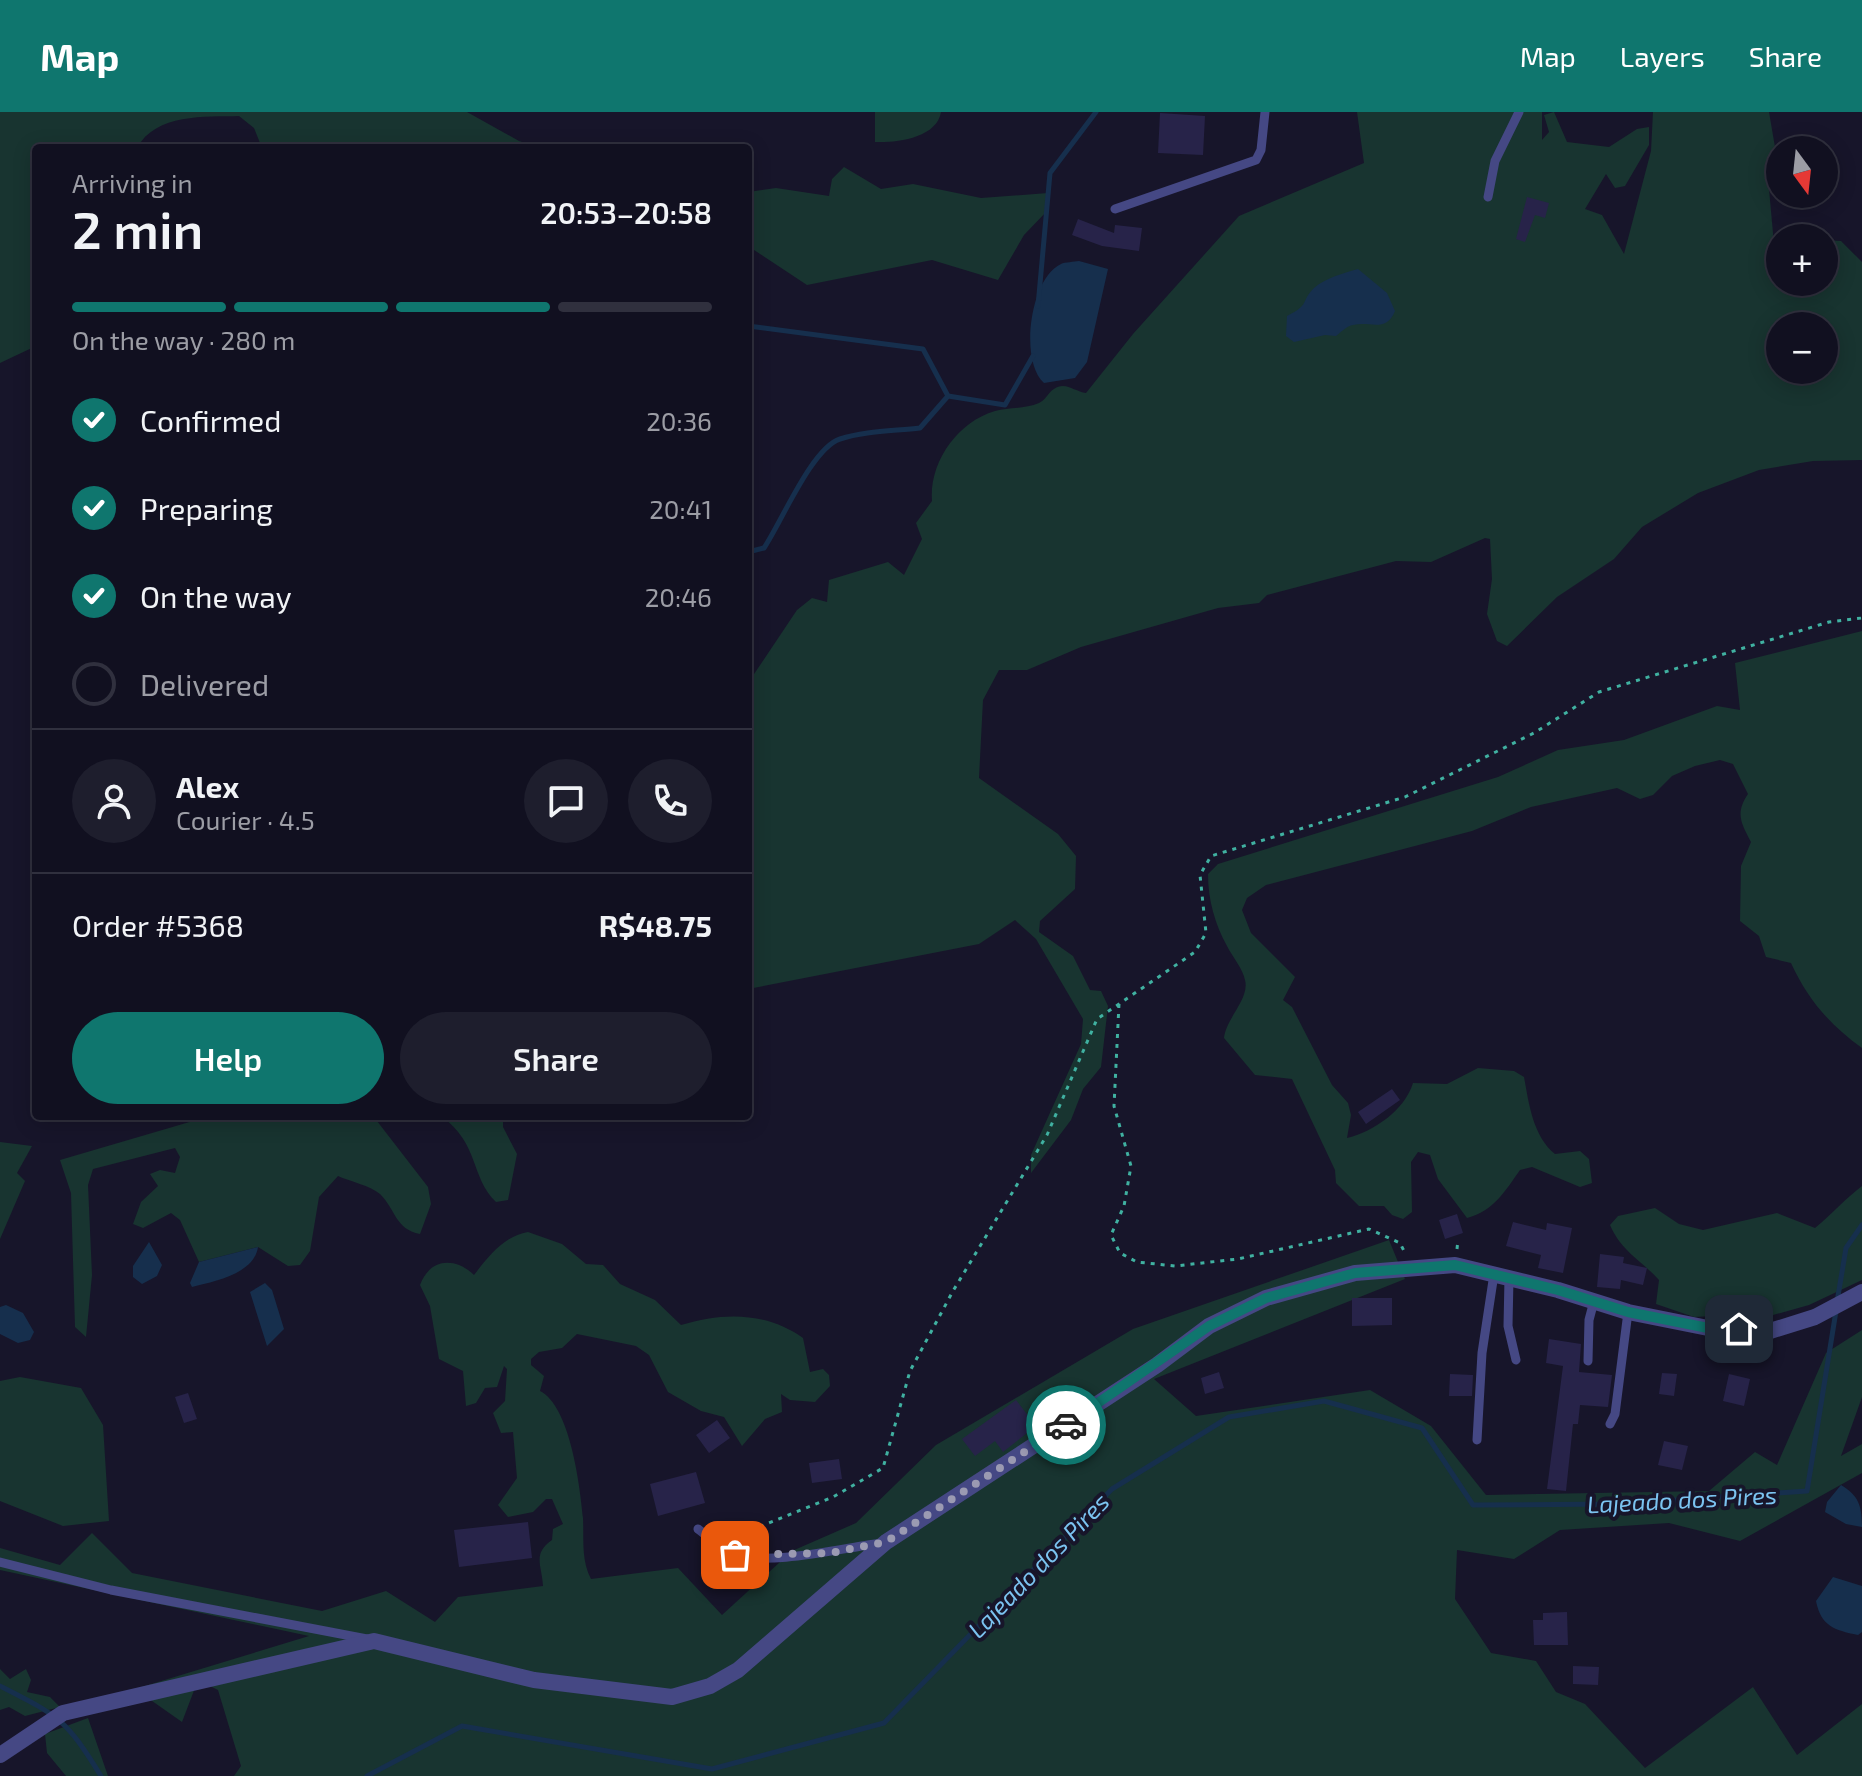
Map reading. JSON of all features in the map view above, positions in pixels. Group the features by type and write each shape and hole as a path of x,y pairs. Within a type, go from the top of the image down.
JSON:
{"street":[{"path":"0,1755 57,1716 374,1641 534,1680 672,1697 710,1686 738,1670 886,1542 1157,1365 1209,1326 1266,1298 1355,1273 1455,1265 1594,1300 1628,1312 1708,1328 1770,1331 1815,1317 1856,1295"}],"lane":[{"path":"1115,209 1256,160 1261,150 1265,112"},
{"path":"1488,197 1495,161 1519,112"},
{"path":"1501,1276 1516,1360"},
{"path":"1477,1440 1482,1353 1501,1276"},
{"path":"1588,1361 1589,1320 1594,1300"},
{"path":"1610,1424 1615,1414 1628,1312"},
{"path":"698,1529 735,1555 830,1553 886,1542"},
{"path":"0,1562 111,1590 374,1641"}],"path":[{"path":"718,1544 833,1497 883,1468 910,1371 953,1291 1047,1135 1097,1019 1195,952 1206,933 1200,875 1211,856 1405,797 1534,733 1599,692 1829,622 1862,618"},
{"path":"1119,1004 1114,1106 1131,1166 1124,1206 1111,1235 1120,1253 1137,1262 1175,1266 1238,1259 1369,1229 1400,1243 1414,1267"}],"green space":[{"path":"0,112 467,112 528,144 260,144 254,128 239,116 182,119 156,128 140,144 32,144 32,348 0,363"},
{"path":"875,112 941,112 938,121 924,133 904,140 875,142"},
{"path":"1357,112 1542,112 1542,140 1549,132 1544,115 1554,112 1567,142 1609,147 1637,129 1649,127 1649,145 1625,186 1615,188 1606,174 1585,209 1602,215 1624,254 1651,151 1653,112 1769,112 1773,136 1766,136 1766,208 1771,208 1772,224 1766,224 1766,296 1838,296 1838,241 1862,262 1862,460 1813,461 1759,470 1698,493 1642,527 1614,559 1557,597 1507,646 1497,641 1487,614 1492,579 1490,539 1485,538 1431,562 1396,561 1267,595 1259,603 1218,608 1081,647 1027,670 999,670 983,700 979,778 1058,834 1076,856 1075,889 1040,921 1039,932 1073,956 1090,990 1101,991 1108,1006 1101,1067 1083,1089 1071,1120 1031,1173 1031,1155 1081,1044 1083,1019 1036,939 1015,920 979,944 752,988 752,677 797,610 812,598 827,602 829,580 888,562 904,575 922,539 916,523 932,501 935,472 948,446 969,424 995,411 1039,403 1058,387 1066,386 1086,393 1133,334 1239,216 1364,163"},
{"path":"844,167 881,189 913,184 981,198 1048,193 1048,210 1024,235 998,280 932,260 807,285 752,249 752,191 776,188 829,196 832,179"},
{"path":"1862,631 1862,1048 1821,1011 1791,963 1766,957 1759,936 1740,921 1741,866 1751,842 1741,813 1748,794 1733,764 1720,760 1672,776 1653,795 1640,799 1617,788 1531,807 1472,831 1266,885 1247,898 1242,910 1251,933 1295,977 1283,1000 1292,1007 1332,1085 1348,1103 1351,1115 1347,1138 1367,1131 1387,1118 1403,1102 1413,1083 1447,1084 1478,1068 1514,1071 1524,1077 1533,1119 1548,1147 1555,1154 1580,1151 1589,1159 1592,1183 1580,1187 1532,1167 1520,1170 1492,1205 1467,1218 1438,1179 1430,1155 1418,1152 1411,1162 1412,1212 1403,1219 1392,1215 1384,1206 1359,1206 1336,1183 1335,1170 1292,1079 1255,1075 1224,1038 1246,987 1240,967 1216,920 1208,874 1218,864 1498,777 1558,750 1624,740 1717,706 1740,710 1735,663"},
{"path":"196,1120 378,1120 428,1187 431,1204 420,1234 412,1232 405,1228 380,1194 338,1176 319,1197 310,1251 300,1265 288,1266 258,1247 199,1262 180,1220 171,1213 143,1228 133,1224 141,1202 158,1186 150,1174 160,1170 175,1173 180,1157 175,1148 93,1169 88,1185 92,1275 86,1337 75,1327 71,1193 60,1160"},
{"path":"445,1120 503,1120 503,1127 517,1154 508,1200 496,1202 488,1192 469,1149"},
{"path":"0,1142 32,1146 17,1173 25,1181 0,1239"},
{"path":"1862,1186 1862,1280 1809,1305 1759,1319 1733,1315 1694,1317 1656,1304 1659,1280 1626,1249 1610,1225 1618,1216 1655,1208 1679,1224 1703,1230 1777,1213 1815,1228"},
{"path":"528,1232 562,1244 586,1264 603,1265 620,1284 655,1300 681,1325 713,1318 744,1317 789,1329 803,1338 810,1372 823,1369 829,1375 830,1386 815,1402 790,1400 781,1394 782,1412 765,1419 742,1446 724,1417 701,1411 668,1392 649,1355 636,1346 577,1334 562,1348 539,1352 531,1359 531,1365 544,1376 540,1391 559,1413 572,1448 582,1504 584,1557 591,1579 678,1568 722,1615 792,1551 856,1523 936,1445 1133,1329 1389,1240 1405,1279 1154,1379 1196,1416 1370,1390 1431,1426 1486,1495 1709,1491 1755,1452 1777,1465 1826,1353 1862,1330 1862,1397 1841,1456 1862,1444 1862,1473 1740,1541 1669,1523 1560,1530 1514,1559 1457,1550 1455,1599 1491,1653 1536,1661 1556,1692 1585,1704 1645,1768 1753,1687 1797,1755 1862,1704 1862,1776 234,1776 241,1766 218,1690 198,1680 182,1722 135,1689 309,1636 0,1570 0,1548 60,1565 92,1533 132,1573 322,1611 386,1591 435,1622 458,1597 543,1586 540,1555 552,1540 553,1529 563,1524 552,1499 546,1499 533,1512 508,1517 498,1505 517,1478 513,1432 501,1433 493,1413 505,1401 507,1369 504,1366 497,1387 485,1388 476,1403 466,1406 463,1371 439,1359 430,1306 420,1285 430,1270 444,1263 459,1265 474,1275 504,1242"},
{"path":"20,1377 81,1388 103,1425 109,1521 63,1526 0,1501 0,1381"},
{"path":"0,1669 10,1679 26,1669 31,1680 27,1692 50,1697 60,1707 25,1716 9,1707 0,1710"},
{"path":"88,1718 108,1776 66,1776 47,1753 45,1734"}],"water":[{"path":"1079,261 1108,269 1087,362 1075,378 1044,383 1036,372 1030,339 1035,302 1050,272 1061,264"},
{"path":"1358,269 1387,293 1395,311 1387,322 1353,325 1336,336 1325,335 1294,342 1286,336 1287,316 1302,306 1318,284"},
{"path":"149,1242 162,1265 157,1276 142,1284 133,1277 133,1266"},
{"path":"258,1247 255,1256 241,1270 192,1287 190,1283 199,1262"},
{"path":"265,1283 272,1290 284,1329 267,1346 250,1292"},
{"path":"6,1305 23,1313 34,1332 30,1340 18,1343 0,1334 0,1307"},
{"path":"1841,1485 1858,1502 1862,1527 1846,1524 1825,1512 1827,1502"},
{"path":"1833,1577 1862,1586 1862,1632 1858,1635 1830,1626 1821,1616 1816,1601"}],"building":[{"path":"1160,113 1205,116 1203,155 1158,153"},
{"path":"1527,197 1549,203 1545,218 1535,215 1525,242 1516,239"},
{"path":"1078,219 1114,233 1115,225 1142,228 1139,251 1102,246 1072,235"},
{"path":"1392,1089 1400,1100 1366,1124 1358,1112"},
{"path":"1457,1214 1463,1233 1445,1239 1439,1220"},
{"path":"1513,1222 1546,1230 1547,1223 1572,1228 1563,1273 1538,1268 1541,1255 1506,1246"},
{"path":"1600,1254 1624,1257 1623,1263 1647,1268 1643,1285 1621,1280 1620,1289 1597,1287"},
{"path":"1352,1298 1392,1298 1392,1325 1352,1326"},
{"path":"1549,1339 1581,1344 1579,1372 1612,1375 1608,1407 1580,1405 1578,1424 1573,1424 1566,1491 1547,1489 1563,1366 1546,1363"},
{"path":"1219,1372 1224,1388 1205,1394 1201,1378"},
{"path":"1662,1373 1677,1374 1674,1396 1659,1394"},
{"path":"1450,1374 1473,1375 1472,1396 1449,1396"},
{"path":"1729,1374 1750,1379 1744,1406 1723,1401"},
{"path":"188,1393 197,1419 184,1423 175,1397"},
{"path":"1016,1400 1036,1426 1003,1452 995,1441 975,1456 962,1439"},
{"path":"717,1420 730,1438 709,1453 696,1435"},
{"path":"1664,1441 1688,1446 1682,1470 1658,1465"},
{"path":"839,1459 842,1479 812,1483 809,1463"},
{"path":"696,1472 705,1503 658,1516 650,1484"},
{"path":"528,1522 532,1558 459,1567 454,1530"},
{"path":"1567,1612 1568,1645 1534,1645 1533,1620 1543,1620 1543,1613"},
{"path":"1573,1666 1599,1667 1598,1685 1573,1684"}],"waterway":[{"path":"1038,306 1050,173 1096,112"},
{"path":"752,327 923,349 948,396 1005,405 1033,356"},
{"path":"752,551 764,548 808,470 829,445 859,434 920,428 948,396"},
{"name":"Lajeado dos Pires","path":"1837,1302 1846,1248 1862,1225"},
{"name":"Lajeado dos Pires","path":"367,1776 462,1726 712,1769 884,1723 1112,1489 1229,1417 1324,1401 1422,1428 1473,1505 1618,1504 1807,1491 1836,1311"},
{"path":"0,1686 60,1721 79,1742 101,1776"}],"way so far":[{"path":"735,1555 830,1553 886,1542 1066,1425"}],"route":[{"path":"1066,1425 1157,1365 1209,1326 1266,1298 1355,1273 1455,1265 1558,1290 1628,1312 1708,1328 1739,1329"}]}
